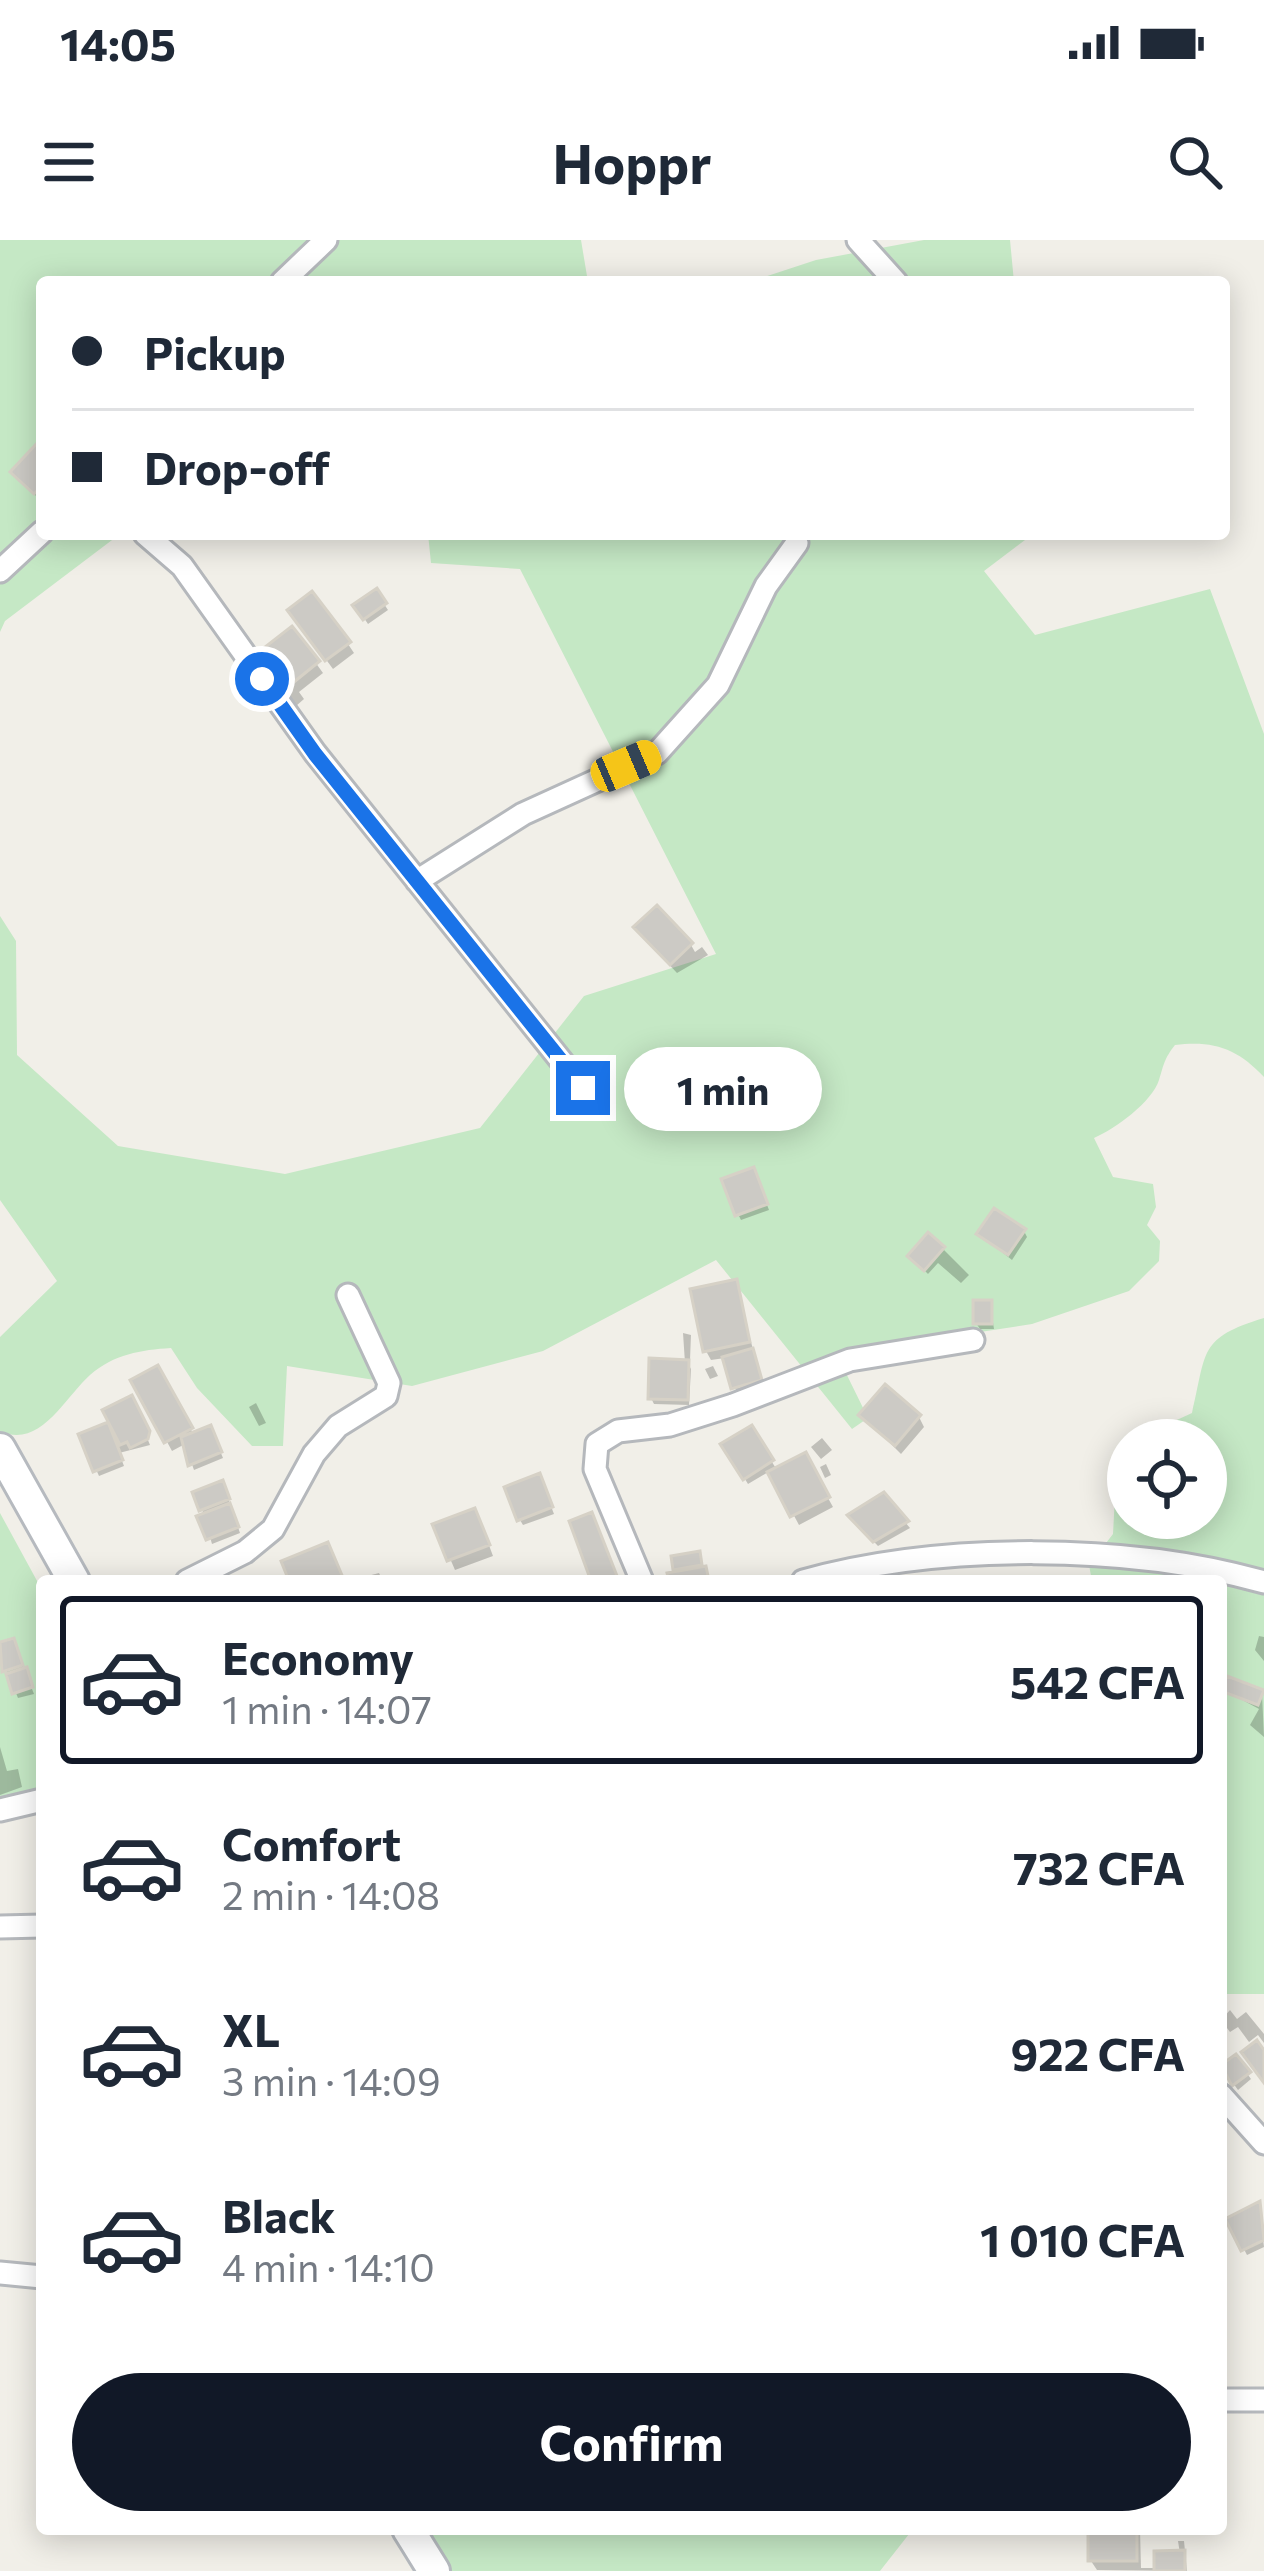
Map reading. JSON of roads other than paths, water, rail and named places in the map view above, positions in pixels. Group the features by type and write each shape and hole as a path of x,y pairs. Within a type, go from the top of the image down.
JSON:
{"main road":[{"path":"0,1449 71,1575"},
{"path":"412,2535 434,2571"}],"street":[{"path":"288,276 326,240"},
{"path":"859,240 891,276"},
{"path":"0,571 36,538"},
{"path":"152,540 182,566 315,754 583,1088"},
{"path":"417,881 523,814 657,754 718,685 766,586 796,543"},
{"path":"199,1575 245,1552 273,1529 314,1454 338,1426 386,1396 389,1383 348,1294"},
{"path":"639,1575 595,1469 597,1444 618,1431 670,1425 733,1406 850,1360 973,1340"},
{"path":"825,1575 847,1569 1013,1555 1126,1556 1227,1575"},
{"path":"1227,1575 1264,1582"},
{"path":"0,1810 36,1801"},
{"path":"0,1927 36,1926"},
{"path":"1227,2102 1264,2143"},
{"path":"0,2273 36,2276"},
{"path":"1227,2400 1264,2400"}]}
